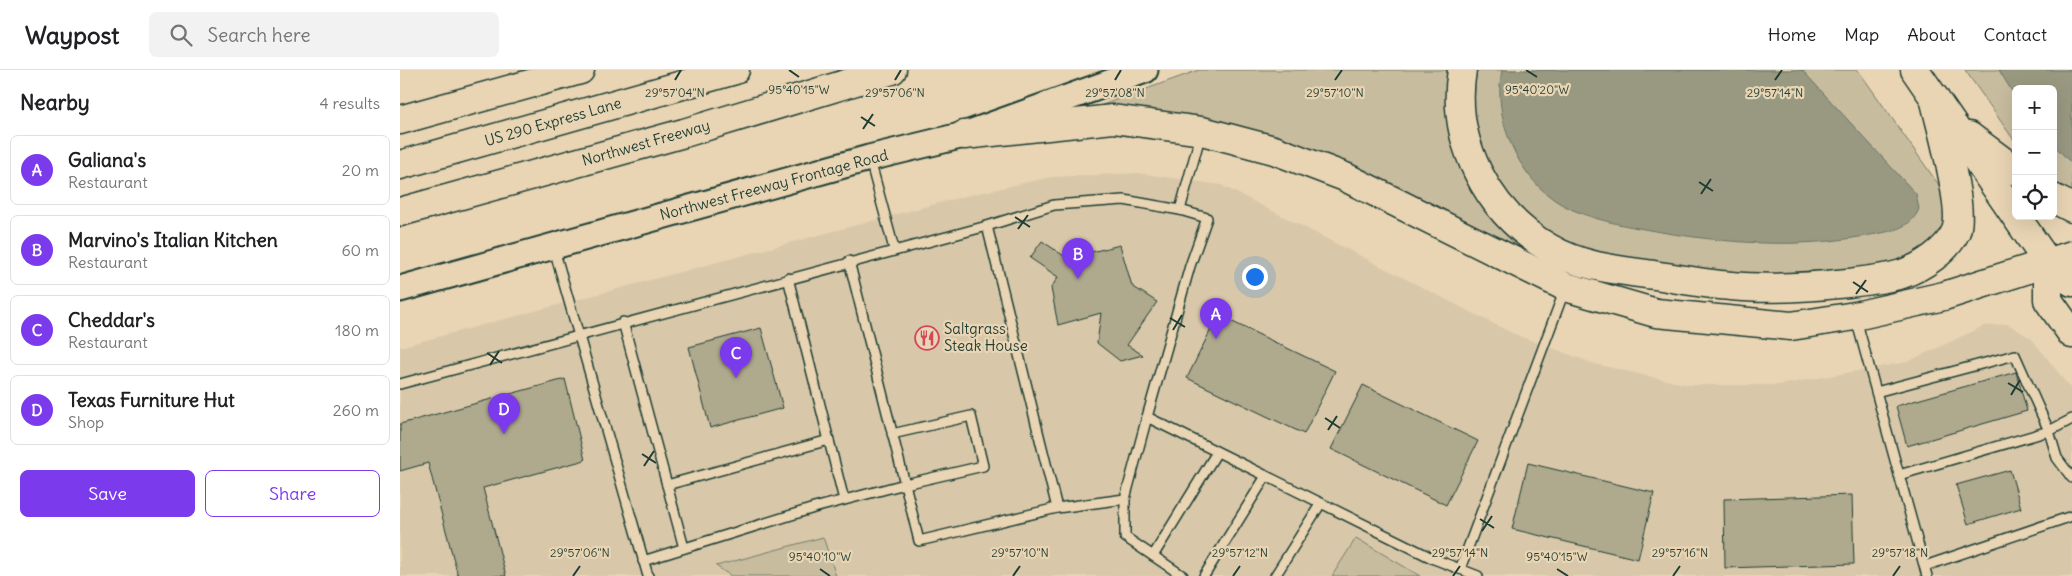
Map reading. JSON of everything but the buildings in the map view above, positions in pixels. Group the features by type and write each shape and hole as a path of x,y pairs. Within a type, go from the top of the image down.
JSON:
{"main road":[{"path":"400,120 580,70"},
{"name":"US 290 Express Lane","path":"400,165 736,70"},
{"name":"Northwest Freeway","path":"400,212 666,138 892,70"},
{"name":"Northwest Freeway Frontage Road","path":"400,289 869,158 964,134 1146,70"},
{"path":"1462,70 1461,120 1472,158 1490,194 1517,225 1550,249 1588,264 1732,286 1788,287 1876,280 1903,274 1938,254 1956,230 1958,208 1934,97"},
{"path":"1915,70 1951,122 2060,259 2072,282"},
{"path":"964,134 1113,119 1202,131 1274,150 1345,177 1566,287 1656,313 1791,326 1855,316 1944,296 2060,259"},
{"path":"1951,122 2012,168"},
{"path":"2057,200 2072,208"},
{"path":"2060,259 2048,300 2072,334"}],"lane":[{"path":"1180,210 1202,131"},
{"path":"869,158 894,249"},
{"path":"400,384 578,334 894,249 987,226 1054,205 1124,200 1180,210 1207,218 1190,266 1125,499 1125,537 1184,576"},
{"path":"987,226 1058,508"},
{"path":"553,246 648,576"},
{"path":"848,262 919,541 1058,508 1125,499"},
{"path":"788,278 844,500"},
{"path":"1460,569 1566,287"},
{"path":"1855,316 1927,576"},
{"path":"623,322 684,548"},
{"path":"1876,392 2015,355 2049,431 2057,458 2072,478"},
{"path":"643,561 844,500 983,466 971,416 892,434"},
{"path":"1147,417 1434,559 1478,576"},
{"path":"1899,475 2049,431 2072,419"},
{"path":"667,485 829,440"},
{"path":"1153,556 1217,452"},
{"path":"1204,576 1266,476"},
{"path":"1275,576 1321,503"},
{"path":"1924,566 2072,516"}],"shaded area":[{"path":"1199,70 1453,70 1502,226 1515,241 1511,248 1324,155 1283,138 1233,124 1183,116 1103,112 1102,105"},
{"path":"1477,70 1858,70 1941,188 1948,223 1917,258 1854,274 1706,275 1576,248 1547,234 1521,215 1490,169 1480,144 1474,115"},
{"path":"1502,70 1802,70 1916,194 1919,209 1910,222 1889,232 1838,240 1786,243 1707,239 1618,224 1583,214 1561,204 1546,193 1532,179 1521,163 1505,127 1501,108"},
{"path":"1965,70 2072,70 2072,198 2057,190 2057,85 2012,85 2012,137"},
{"path":"1999,70 2072,70 2072,164 2057,148 2057,85 2012,85 2012,91"},
{"path":"1138,173 1221,185 1514,334 1595,364 1688,385 1779,385 1907,362 1984,326 2008,324 2032,339 2072,390 2072,576 1420,576 1356,538 1332,576 836,576 823,537 716,566 731,576 400,576 400,347 965,196 1051,177"},
{"path":"823,537 836,576 731,576 716,566"},
{"path":"1356,538 1420,576 1332,576"}],"place":[{"name":"Marvino's Italian Kitchen","path":"1078,279"},
{"name":"Saltgrass Steak House","path":"927,338"},
{"name":"Galiana's","path":"1216,339"},
{"name":"Cheddar's","path":"736,378"},
{"name":"Texas Furniture Hut","path":"504,434"}]}
